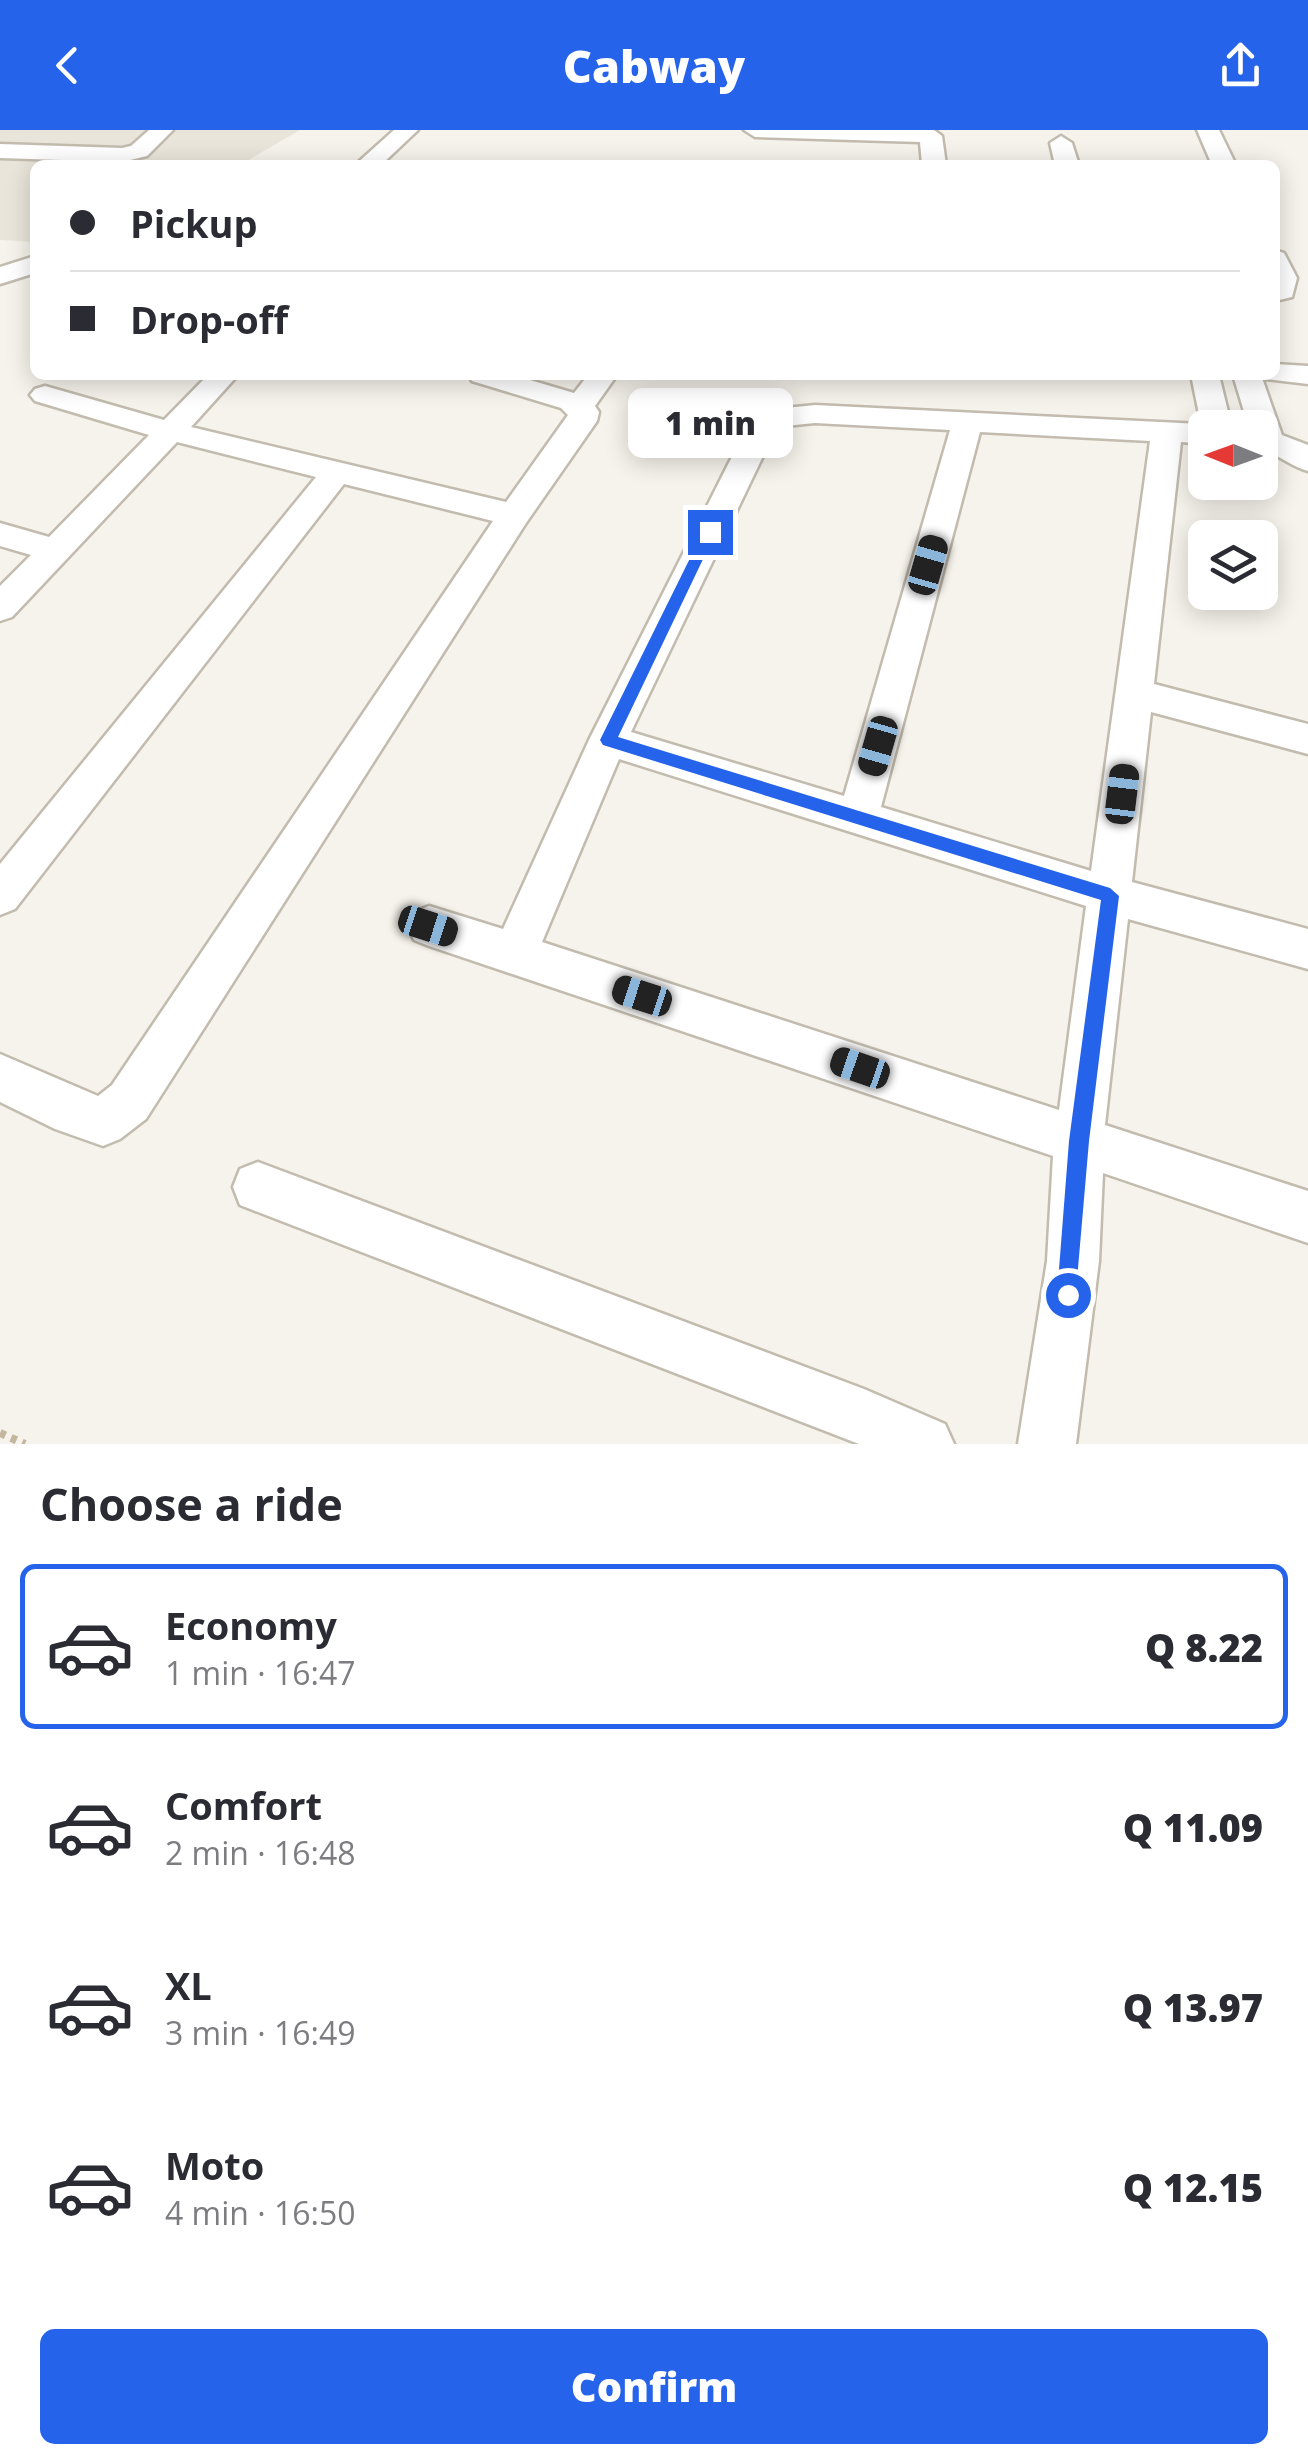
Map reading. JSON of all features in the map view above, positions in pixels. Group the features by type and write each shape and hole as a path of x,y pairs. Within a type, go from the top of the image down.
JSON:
{"street":[{"path":"0,147 17,130"},
{"path":"0,147 122,155 139,151 162,130"},
{"path":"373,160 407,130"},
{"path":"754,130 930,133 933,160"},
{"path":"1208,130 1222,160"},
{"path":"0,262 30,254"},
{"path":"0,276 30,266"},
{"path":"1280,357 1308,359"},
{"path":"1280,373 1308,375"},
{"path":"0,608 219,380"},
{"path":"0,1077 72,1112 103,1122 129,1102 514,515 582,421 570,387 519,380"},
{"path":"1205,380 1213,410"},
{"path":"1248,380 1256,410"},
{"path":"46,395 168,431 514,515"},
{"path":"515,954 608,740 760,428 777,417 815,414 1186,432 1135,693 1079,1141 1073,1261 1047,1444"},
{"path":"858,818 968,421"},
{"path":"1278,443 1290,446 1308,461"},
{"path":"0,896 337,472"},
{"path":"0,534 56,551"},
{"path":"1135,693 1308,739"},
{"path":"608,740 1110,896 1308,949"},
{"path":"428,926 1308,1217"},
{"path":"258,1186 864,1417 925,1444"}],"path":[{"path":"0,1433 25,1444"}],"shaded area":[{"path":"0,130 300,130 249,160 30,160 30,242 0,240"}],"route":[{"path":"710,532 608,740 1110,896 1079,1141 1068,1295"}]}
